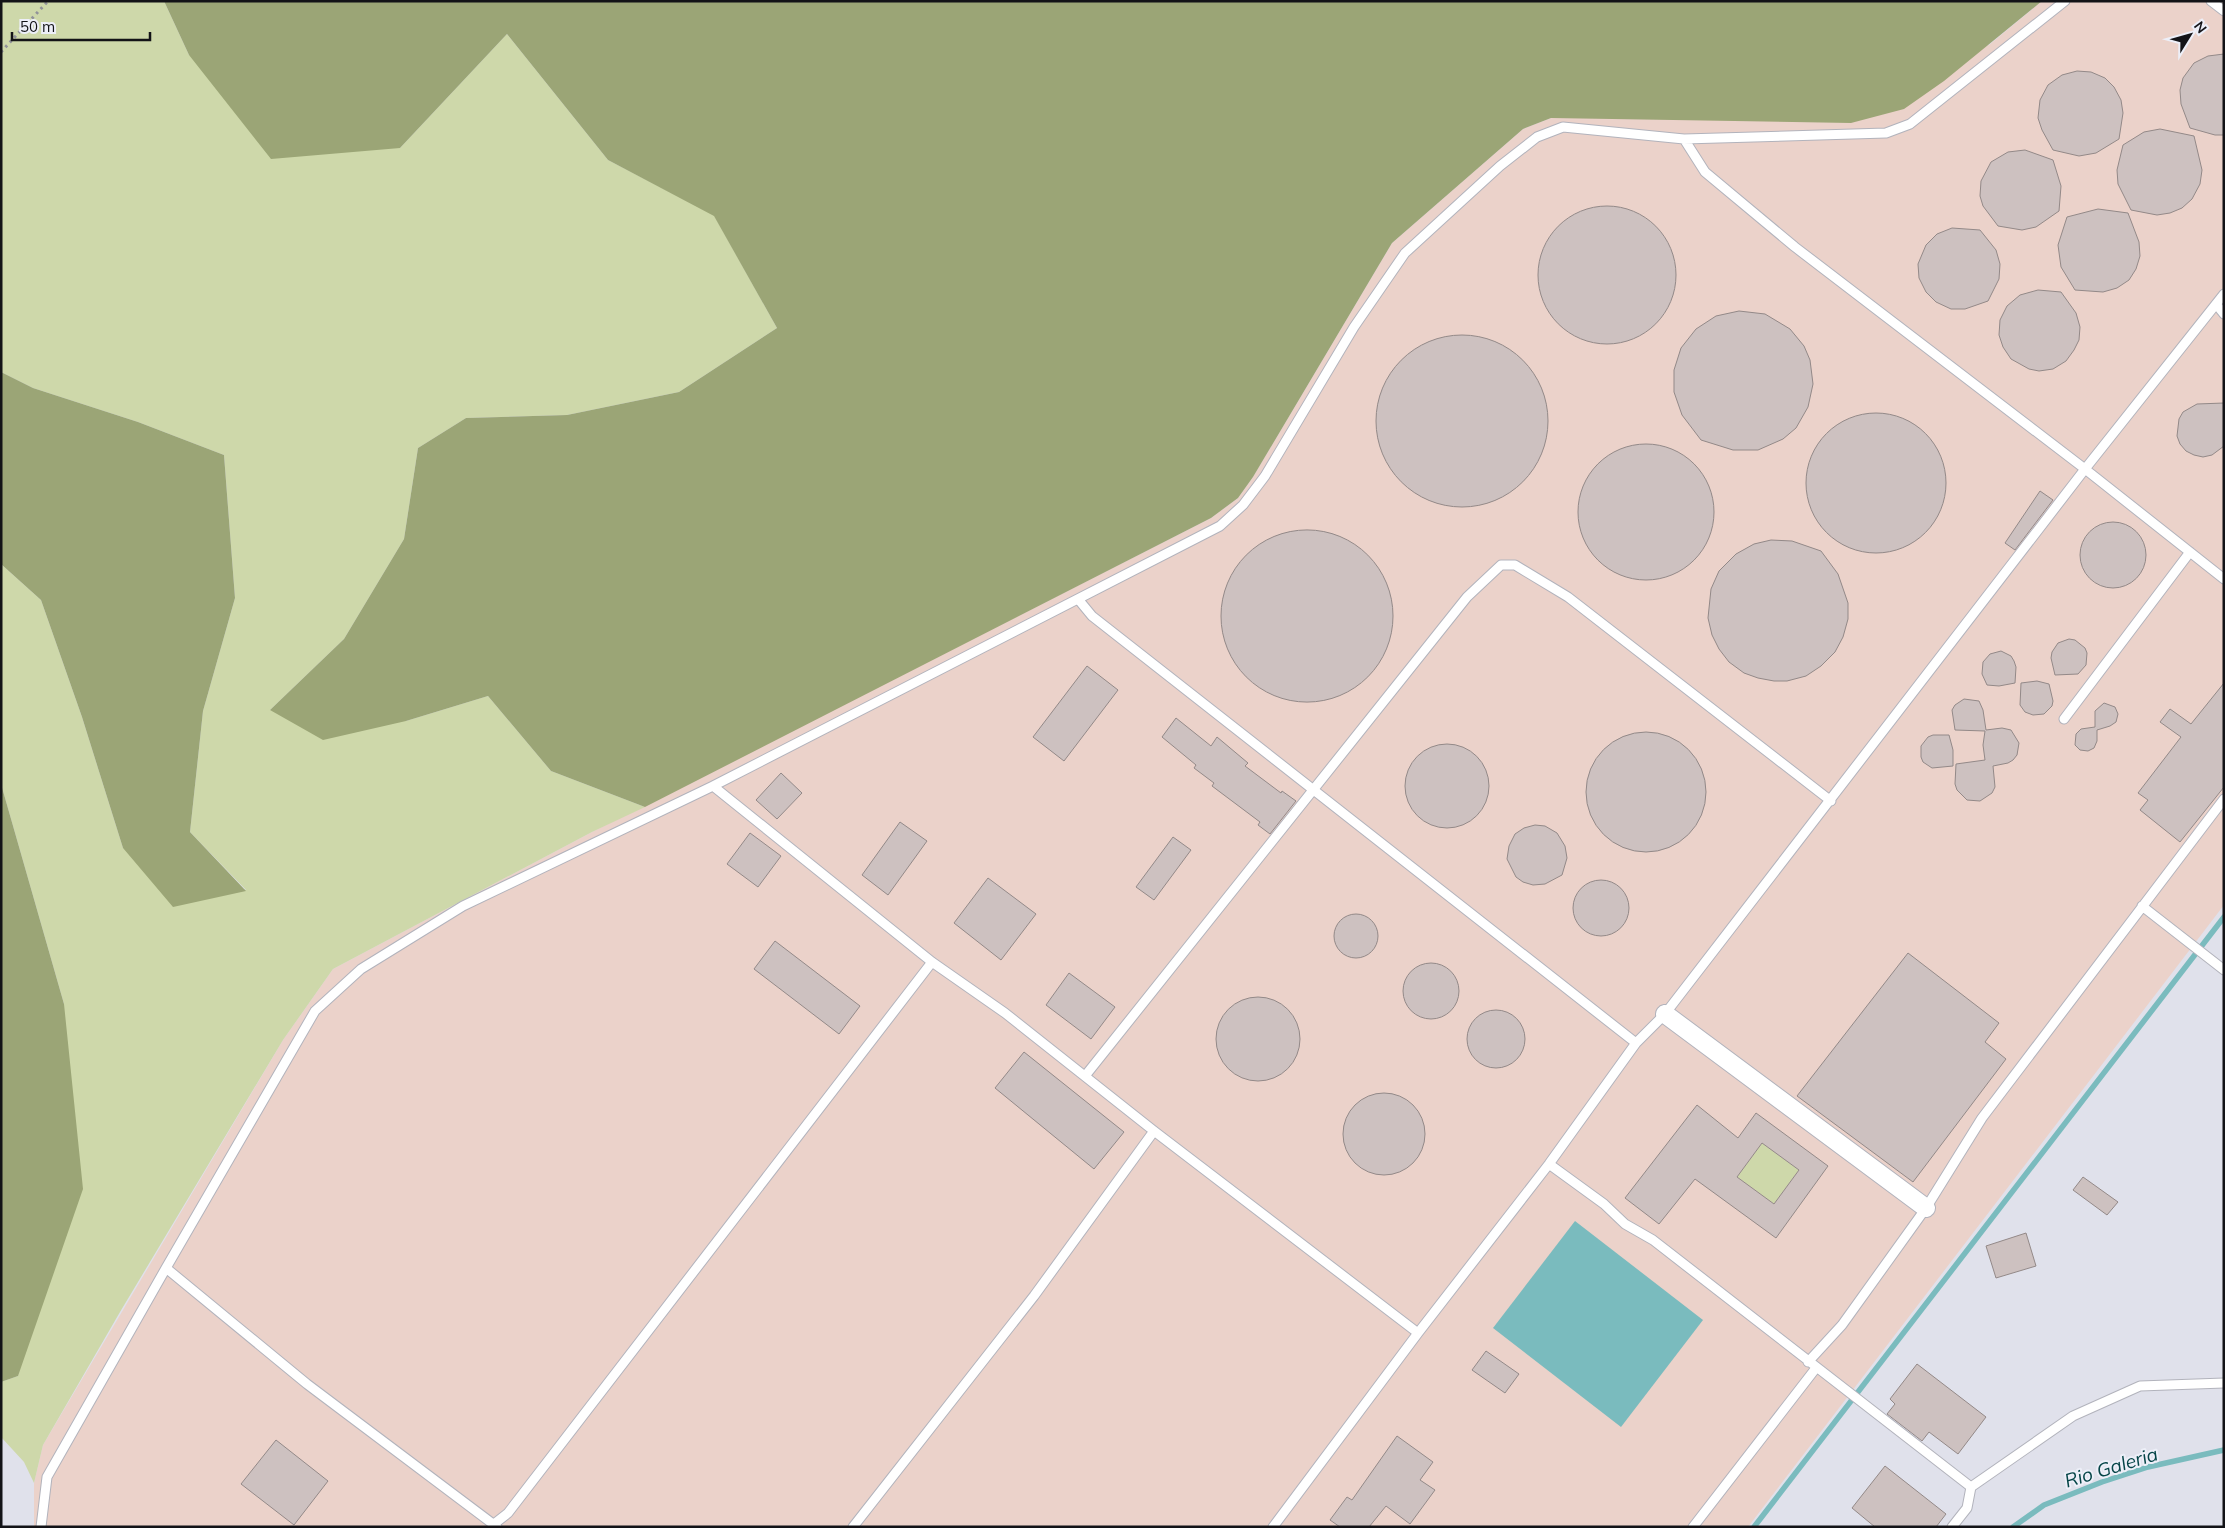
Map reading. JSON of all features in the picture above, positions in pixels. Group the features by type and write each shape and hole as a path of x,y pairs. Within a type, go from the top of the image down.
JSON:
{"street":[{"path":"1665,1014 1926,1208"}],"lane":[{"path":"41,1527 47,1477 166,1268 315,1010 361,969 463,906 713,786 1220,526 1243,506 1265,476 1354,327 1405,253 1500,166 1538,136 1563,127 1684,138 1886,133 1910,124 2065,1"},
{"path":"2211,1 2224,11"},
{"path":"1684,138 1705,172 1795,247 2224,579"},
{"path":"1273,1527 1418,1333 1549,1164 1636,1043 1665,1014 2085,470 2224,294"},
{"path":"2216,304 2224,314"},
{"path":"2064,719 2190,552"},
{"path":"1085,1076 1467,598 1501,566 1515,565 1568,597 1831,801"},
{"path":"1078,599 1092,616 1313,792 1636,1043"},
{"path":"713,786 932,962 1005,1013 1154,1131 1418,1333"},
{"path":"1693,1527 1926,1208 1982,1118 2224,799"},
{"path":"2142,906 2222,969"},
{"path":"166,1268 307,1384 496,1525 508,1513 932,962"},
{"path":"853,1527 1034,1296 1154,1131"},
{"path":"1549,1164 1604,1204 1626,1224 1653,1240 1971,1487"},
{"path":"1952,1527 1967,1508 1971,1487 2073,1416 2140,1386 2224,1383"}],"path":[{"path":"1,52 48,1"}],"shaded area":[{"path":"2042,1 2224,1 2224,905 1748,1527 34,1527 34,1483 43,1445 283,1040 333,969 592,832 1211,518 1238,498 1253,477 1392,243 1523,129 1551,118 1989,45"}],"green space":[{"path":"1,1 164,1 189,55 400,148 507,34 608,160 714,215 777,328 679,392 567,415 466,418 418,448 404,539 344,639 270,710 406,721 488,696 551,771 645,807 592,832 333,969 283,1040 120,1312 43,1445 34,1483 24,1462 1,1437 1,1382 18,1376 64,1004 1,784 1,564 41,600 82,717 123,848 246,890 190,832 203,711 235,598 224,455 138,422 33,388 1,372"},
{"path":"164,1 2042,1 1944,81 1904,109 1851,123 1551,118 1523,129 1392,243 1253,477 1238,498 1211,518 645,807 551,771 488,696 406,721 323,740 270,710 344,639 404,539 418,448 466,418 567,415 679,392 777,328 714,216 608,160 507,34 400,148 271,159 189,55"},
{"path":"1,372 33,388 138,422 224,455 235,598 203,711 190,832 246,891 173,907 123,848 82,717 41,600 1,564"},
{"path":"1,784 64,1004 83,1189 18,1376 1,1382"},
{"path":"1762,1143 1799,1170 1774,1204 1737,1177"}],"water":[{"path":"1575,1221 1703,1320 1621,1427 1493,1328"}],"building":[{"path":"2224,54 2224,135 2215,135 2190,128 2181,104 2180,90 2183,78 2194,63 2208,56"},
{"path":"2077,71 2091,72 2105,78 2114,87 2121,100 2123,113 2119,139 2096,153 2079,156 2053,150 2038,118 2040,100 2048,85 2062,75"},
{"path":"2160,129 2194,136 2202,170 2200,184 2192,199 2182,208 2170,213 2157,215 2131,210 2118,184 2117,170 2123,145 2144,132"},
{"path":"2025,150 2053,160 2061,186 2059,211 2036,227 2022,230 1998,226 1983,206 1980,196 1981,181 1991,162 2008,152"},
{"path":"1607,206 1633,211 1656,226 1671,249 1676,275 1671,301 1656,324 1633,339 1607,344 1581,339 1558,324 1543,301 1538,275 1543,249 1558,226 1581,211"},
{"path":"2098,209 2128,213 2139,242 2140,256 2136,269 2129,280 2117,288 2103,292 2075,290 2061,267 2058,245 2067,217"},
{"path":"1952,228 1980,230 1996,250 2000,264 1999,279 1988,301 1965,309 1951,309 1936,302 1926,292 1919,278 1918,264 1926,245 1937,234"},
{"path":"2038,290 2061,292 2076,313 2080,327 2079,340 2066,361 2053,369 2039,371 2029,369 2011,359 2003,347 1999,335 2000,320 2007,306 2020,295"},
{"path":"1739,311 1765,314 1790,329 1804,346 1810,360 1813,384 1808,407 1796,428 1783,439 1758,450 1733,450 1701,440 1682,415 1674,392 1674,370 1681,348 1696,329 1716,316"},
{"path":"1462,335 1479,337 1495,342 1523,360 1541,388 1546,404 1548,421 1546,438 1541,454 1523,482 1495,500 1479,505 1462,507 1445,505 1429,500 1401,482 1383,454 1378,438 1376,421 1378,404 1383,388 1401,360 1429,342 1445,337"},
{"path":"2224,403 2224,446 2212,455 2203,457 2186,451 2180,444 2177,436 2179,419 2183,412 2197,404"},
{"path":"1876,413 1890,414 1903,418 1926,433 1941,456 1945,469 1945,497 1941,510 1926,533 1903,548 1890,552 1876,553 1862,552 1849,548 1826,533 1811,510 1807,497 1806,483 1807,469 1811,456 1826,433 1849,418 1862,414"},
{"path":"1646,444 1672,449 1684,455 1694,464 1703,474 1709,486 1714,512 1709,538 1703,550 1694,560 1684,569 1672,575 1646,580 1620,575 1608,569 1598,560 1589,550 1583,538 1578,512 1583,486 1589,474 1598,464 1608,455 1620,449"},
{"path":"2040,491 2053,500 2015,550 2005,543"},
{"path":"2106,522 2120,522 2132,527 2141,536 2146,548 2144,568 2137,579 2120,588 2106,588 2094,583 2085,574 2080,562 2080,548 2085,536 2094,527"},
{"path":"1315,530 1332,533 1348,540 1362,549 1374,561 1390,591 1393,616 1392,633 1387,649 1374,671 1362,683 1332,699 1299,702 1282,699 1266,692 1252,683 1240,671 1224,641 1221,608 1224,591 1231,575 1240,561 1252,549 1282,533"},
{"path":"1771,540 1792,541 1821,551 1838,574 1848,603 1848,619 1843,637 1835,652 1821,666 1806,676 1787,681 1758,678 1744,673 1729,662 1719,649 1712,635 1708,618 1711,589 1719,571 1736,554 1754,544"},
{"path":"2069,639 2075,640 2085,648 2087,653 2086,665 2078,674 2055,675 2051,658 2052,652 2058,643"},
{"path":"2001,651 2011,656 2014,661 2016,667 2015,683 1999,686 1987,685 1982,674 1983,662 1990,654"},
{"path":"1087,666 1118,690 1064,761 1033,737"},
{"path":"2037,681 2049,684 2053,701 2052,706 2044,714 2033,715 2025,712 2020,705 2021,683"},
{"path":"2224,683 2224,787 2180,842 2140,810 2148,800 2138,793 2181,737 2160,722 2170,709 2191,724"},
{"path":"1964,699 1979,701 1983,710 1986,730 2002,728 2011,730 2019,743 2017,755 2013,760 1993,766 1995,787 1992,793 1980,801 1967,800 1957,790 1955,784 1956,764 1985,760 1983,745 1985,731 1955,730 1952,710 1955,705"},
{"path":"2104,703 2115,707 2118,714 2116,722 2097,730 2097,741 2094,748 2088,751 2080,750 2075,745 2076,734 2081,729 2095,727 2095,711"},
{"path":"1176,718 1211,746 1217,737 1248,763 1245,766 1281,793 1282,791 1296,801 1270,834 1258,825 1260,822 1212,786 1214,783 1194,768 1196,765 1162,737"},
{"path":"1646,732 1669,736 1689,749 1702,769 1706,792 1702,815 1689,835 1669,848 1646,852 1623,848 1603,835 1590,815 1586,792 1590,769 1603,749 1623,736"},
{"path":"1933,735 1949,735 1953,750 1953,766 1932,768 1923,762 1921,746 1928,737"},
{"path":"1447,744 1463,747 1482,763 1486,770 1489,786 1486,802 1470,821 1463,825 1447,828 1431,825 1412,809 1408,802 1405,786 1408,770 1424,751 1431,747"},
{"path":"781,773 802,793 777,819 756,800"},
{"path":"900,822 927,841 888,895 862,875"},
{"path":"1535,825 1545,826 1557,833 1565,846 1567,858 1562,875 1545,884 1533,885 1523,882 1516,877 1507,859 1509,846 1515,834 1524,828"},
{"path":"750,833 781,856 758,887 727,864"},
{"path":"1173,837 1191,850 1154,900 1136,887"},
{"path":"988,878 1036,914 1001,960 954,923"},
{"path":"1595,880 1607,880 1617,884 1625,892 1629,908 1625,924 1617,932 1607,936 1595,936 1585,932 1577,924 1573,914 1573,902 1577,892 1585,884"},
{"path":"1352,914 1360,914 1372,920 1378,936 1372,952 1360,958 1352,958 1340,952 1334,940 1334,932 1340,920"},
{"path":"775,941 860,1006 839,1034 754,969"},
{"path":"1908,953 1999,1023 1985,1042 2006,1059 1913,1182 1797,1096"},
{"path":"1425,963 1437,963 1447,967 1455,975 1459,991 1455,1007 1447,1015 1437,1019 1425,1019 1415,1015 1407,1007 1403,997 1403,985 1407,975 1415,967"},
{"path":"1069,973 1115,1007 1091,1039 1046,1005"},
{"path":"1258,997 1274,1000 1288,1009 1297,1023 1300,1039 1297,1055 1288,1069 1274,1078 1258,1081 1242,1078 1228,1069 1219,1055 1216,1039 1219,1023 1228,1009 1242,1000"},
{"path":"1496,1010 1507,1012 1517,1018 1523,1028 1525,1039 1523,1050 1517,1060 1507,1066 1496,1068 1485,1066 1475,1060 1469,1050 1467,1039 1469,1028 1475,1018 1485,1012"},
{"path":"1024,1052 1124,1132 1094,1169 995,1088"},
{"path":"1384,1093 1400,1096 1413,1105 1422,1118 1425,1134 1422,1150 1413,1163 1400,1172 1384,1175 1368,1172 1355,1163 1346,1150 1343,1134 1346,1118 1355,1105 1368,1096"},
{"path":"1697,1105 1738,1138 1756,1113 1828,1166 1776,1238 1695,1179 1659,1224 1625,1198","holes":["1762,1143 1799,1170 1774,1204 1737,1177"]},
{"path":"2083,1177 2118,1202 2107,1215 2073,1190"},
{"path":"2026,1233 2036,1266 1996,1278 1986,1246"},
{"path":"1486,1351 1519,1374 1505,1393 1472,1370"},
{"path":"1917,1364 1986,1417 1958,1454 1929,1432 1922,1441 1887,1414 1895,1404 1890,1399"},
{"path":"1397,1436 1433,1462 1420,1480 1435,1490 1410,1524 1386,1506 1369,1527 1340,1527 1330,1520 1347,1497 1352,1500"},
{"path":"276,1440 328,1481 294,1525 241,1484"},
{"path":"1885,1466 1946,1514 1936,1527 1875,1527 1852,1508"}],"waterway":[{"path":"1754,1527 2224,917"},
{"name":"Rio Galeria","path":"2013,1527 2044,1505 2102,1482 2148,1467 2224,1450"}]}
